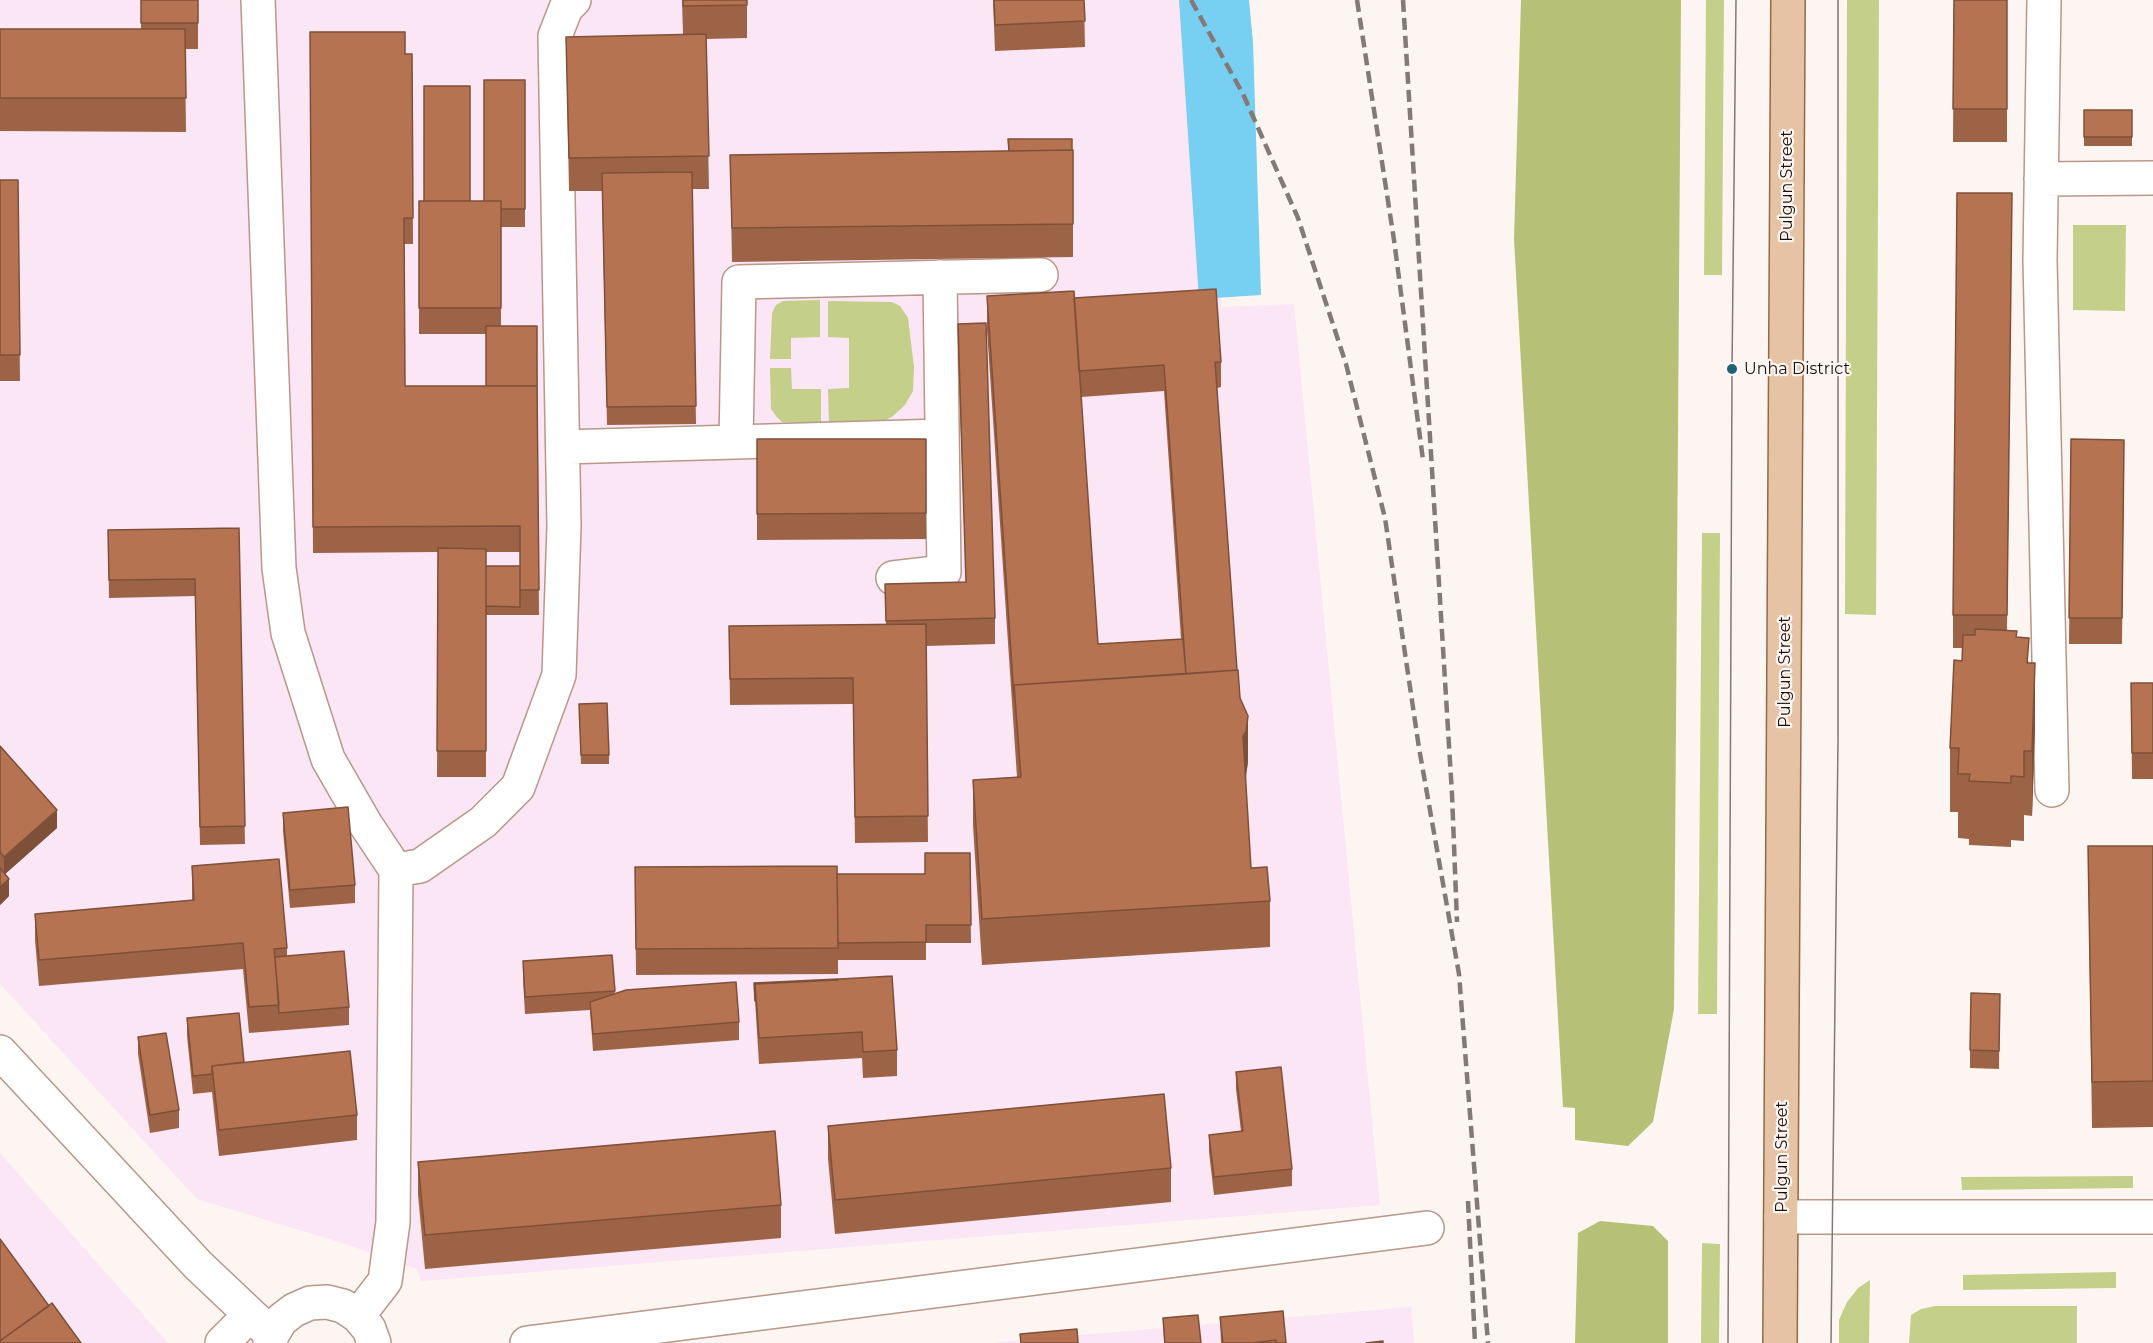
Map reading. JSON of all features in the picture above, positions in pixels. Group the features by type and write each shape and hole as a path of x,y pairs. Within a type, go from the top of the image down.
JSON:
{"main road":[{"name":"Pulgun Street","path":"1780,1343 1788,0"}],"street":[{"path":"222,1343 264,1331 294,1310 310,1303 327,1302 343,1306 366,1329 385,1281 393,1222 396,870 366,825 328,759 288,633 279,568 258,0"},
{"path":"396,870 420,866 429,860 483,822 518,787 559,675 564,526 555,36 566,8 574,0"},
{"path":"2044,0 2040,260 2052,790"},
{"path":"2041,179 2153,178"},
{"path":"736,442 739,282 1041,275"},
{"path":"894,578 944,572 940,277"},
{"path":"563,447 941,436"},
{"path":"0,1052 198,1265 264,1331"},
{"path":"1781,1217 2153,1217"},
{"path":"526,1343 587,1339 1427,1228"}],"shaded area":[{"path":"0,0 1193,0 1222,307 1294,304 1380,1205 421,1281 417,1269 342,1243 197,1199 0,984"},
{"path":"0,1153 168,1343 0,1343"},
{"path":"1411,1307 1414,1343 989,1343 1078,1335"}],"green space":[{"path":"1521,0 1681,0 1674,1009 1653,1122 1628,1146 1575,1140 1575,1108 1563,1107 1514,239"},
{"path":"1706,0 1724,0 1722,275 1704,275"},
{"path":"1847,0 1879,0 1876,615 1845,614"},
{"path":"2073,225 2126,225 2125,311 2073,310"},
{"path":"820,300 820,337 791,338 791,359 770,359 772,313 776,305 783,301"},
{"path":"828,301 892,302 900,306 908,318 914,367 913,391 905,405 886,420 829,425 828,389 849,388 849,338 828,337"},
{"path":"770,368 791,368 792,389 821,389 821,424 782,422 776,416 771,409"},
{"path":"1702,533 1720,533 1717,1014 1698,1014"},
{"path":"2133,1176 2133,1188 1962,1190 1961,1177"},
{"path":"1600,1221 1653,1226 1668,1241 1668,1343 1575,1343 1578,1233"},
{"path":"1702,1243 1720,1244 1719,1343 1701,1343"},
{"path":"2116,1272 2116,1288 1963,1290 1963,1275"},
{"path":"1870,1280 1869,1343 1839,1343 1839,1320 1847,1302 1858,1288"},
{"path":"1935,1306 2077,1306 2077,1343 1909,1343 1911,1315 1921,1309"}],"water":[{"path":"1179,0 1249,0 1253,42 1261,295 1199,299"}],"building":[{"path":"141,0 198,0 198,23 141,23"},
{"path":"683,0 747,0 747,5 683,6"},
{"path":"994,0 1084,0 1085,21 995,25"},
{"path":"1954,0 2007,0 2007,109 1953,109"},
{"path":"0,29 185,29 186,98 0,98"},
{"path":"310,32 405,32 405,54 412,54 413,218 404,218 405,386 537,386 539,590 520,590 520,526 313,527"},
{"path":"706,34 709,156 569,158 566,37"},
{"path":"484,80 525,80 525,209 501,209 501,201 484,201"},
{"path":"424,86 470,86 470,201 424,201"},
{"path":"2084,110 2132,110 2132,137 2084,137"},
{"path":"1008,139 1072,139 1072,150 1009,151"},
{"path":"1073,150 1073,224 732,228 730,155"},
{"path":"692,172 696,406 607,407 602,173"},
{"path":"0,180 18,180 20,355 0,355"},
{"path":"1957,193 2012,193 2007,615 1953,615"},
{"path":"419,201 501,201 501,308 419,308"},
{"path":"1216,289 1221,362 1215,362 1237,670 1186,674 1164,365 1079,371 1074,298"},
{"path":"1074,291 1098,644 1183,639 1186,674 1014,685 1014,697 987,296"},
{"path":"986,323 995,618 886,621 885,584 966,582 958,324"},
{"path":"486,326 537,326 537,386 486,386"},
{"path":"757,439 926,439 926,513 757,514"},
{"path":"2071,439 2124,440 2122,618 2069,618"},
{"path":"239,528 245,826 200,827 195,579 109,580 108,530"},
{"path":"438,548 486,549 486,751 437,751"},
{"path":"486,566 520,566 520,607 486,606"},
{"path":"926,624 928,816 855,817 853,678 730,679 729,626"},
{"path":"1975,629 2017,631 2016,637 2029,638 2027,663 2035,663 2032,751 2024,751 2024,777 2011,776 2011,783 1969,781 1970,774 1958,774 1959,748 1950,748 1954,660 1962,661 1963,635 1975,635"},
{"path":"1238,670 1240,698 1248,716 1246,732 1243,736 1251,868 1267,867 1270,901 982,919 973,780 1021,777 1014,685"},
{"path":"2131,683 2153,683 2153,753 2132,753"},
{"path":"607,703 609,755 581,755 579,704"},
{"path":"0,746 57,810 4,857 0,852"},
{"path":"348,807 355,885 290,890 283,813"},
{"path":"2088,846 2153,846 2153,1081 2092,1082"},
{"path":"925,853 970,853 971,925 926,925 926,942 838,943 837,874 925,874"},
{"path":"279,859 287,948 274,949 279,1005 249,1007 243,943 39,960 35,914 194,900 192,866"},
{"path":"837,866 838,948 636,949 635,867"},
{"path":"0,868 9,879 0,887"},
{"path":"344,951 349,1007 279,1013 275,957"},
{"path":"612,955 615,991 525,997 523,961"},
{"path":"892,976 897,1050 863,1052 862,1032 759,1038 755,984"},
{"path":"838,979 755,984 755,1001 754,983"},
{"path":"736,982 739,1022 593,1034 590,1002 626,990"},
{"path":"1971,993 2000,994 1999,1051 1970,1050"},
{"path":"239,1013 244,1062 212,1066 212,1074 193,1076 187,1018"},
{"path":"166,1033 179,1110 150,1115 138,1037"},
{"path":"350,1051 357,1115 219,1130 212,1066"},
{"path":"1281,1067 1292,1169 1214,1177 1209,1135 1243,1131 1236,1072"},
{"path":"1164,1094 1171,1168 835,1200 828,1126"},
{"path":"775,1131 781,1205 425,1235 418,1162"},
{"path":"0,1239 49,1306 0,1341"},
{"path":"52,1303 81,1343 0,1343 0,1341"},
{"path":"1283,1311 1286,1343 1276,1343 1276,1340 1223,1343 1220,1317"},
{"path":"1198,1315 1201,1343 1165,1343 1163,1318"},
{"path":"1077,1329 1078,1343 1021,1343 1020,1334"},
{"path":"1276,1340 1276,1343 1252,1343"}],"tram line":[{"path":"1728,1343 1732,369 1736,0"},
{"path":"1831,1343 1838,740 1838,0"}],"railway":[{"path":"1191,0 1243,94 1298,218 1346,364 1385,518 1419,748 1459,974 1488,1343"},
{"path":"1357,0 1394,240 1423,460"},
{"path":"1403,0 1452,794 1457,922"},
{"path":"1468,1201 1475,1343"}],"place":[{"name":"Unha District","path":"1732,369"}]}
